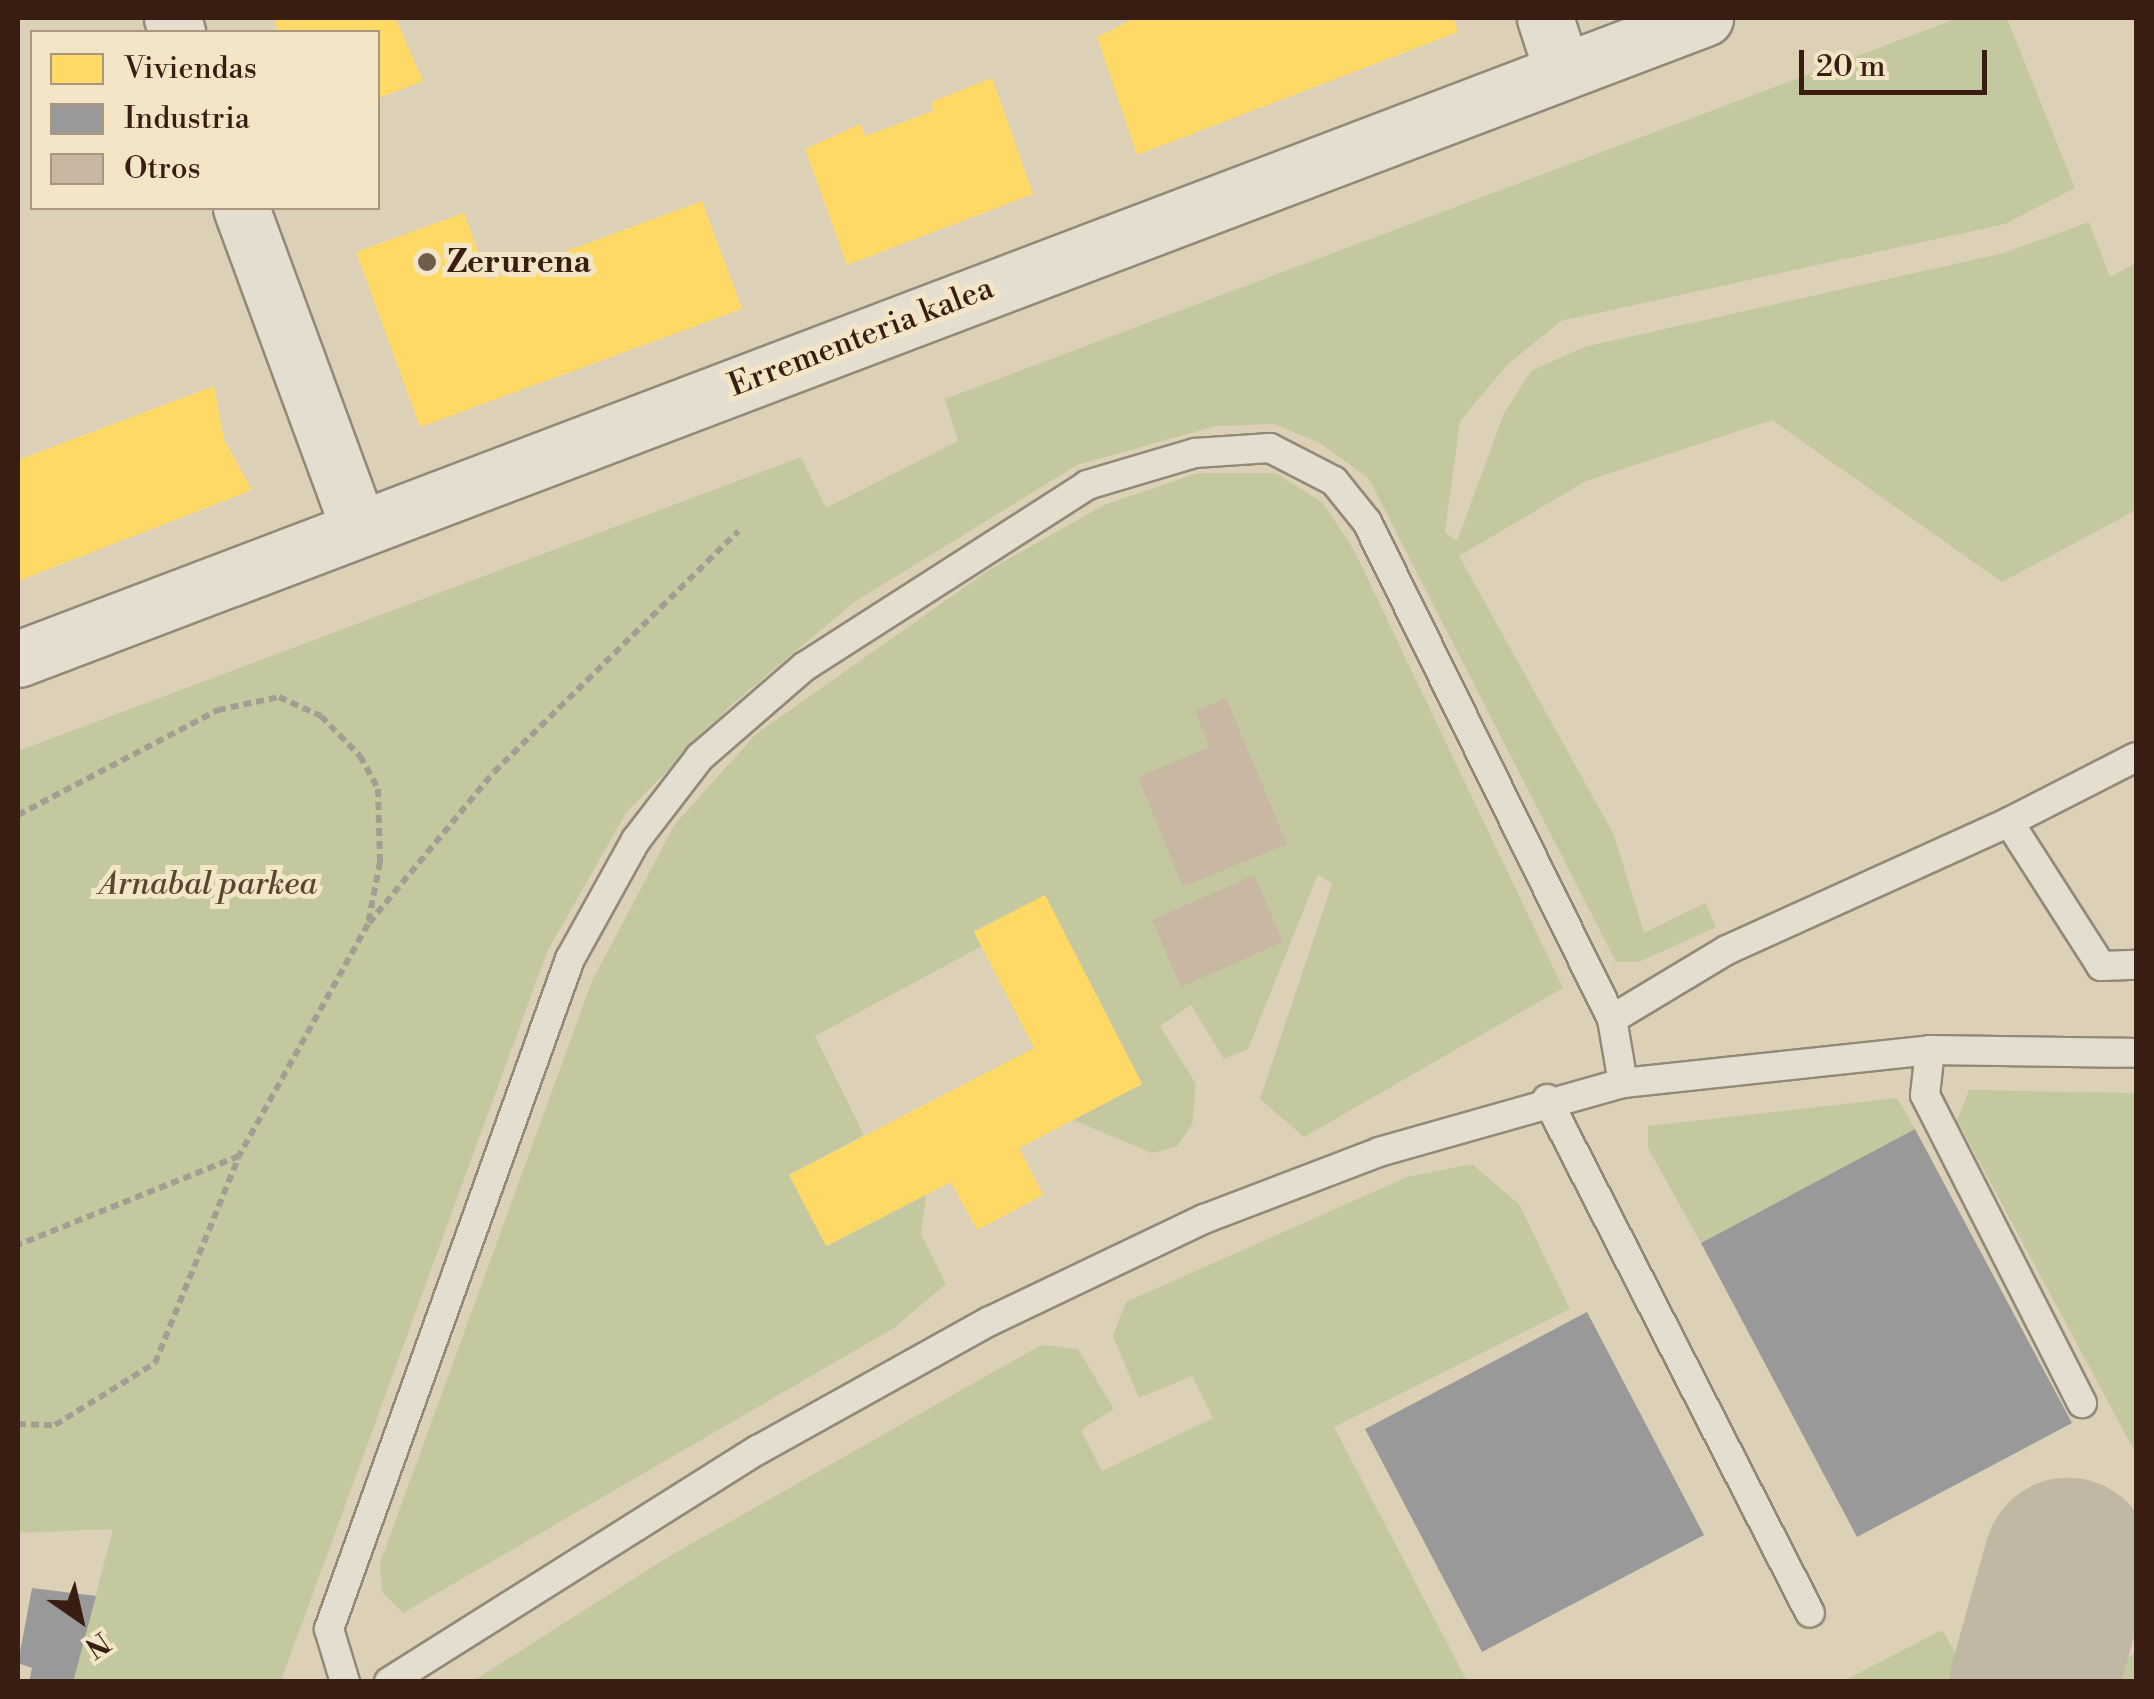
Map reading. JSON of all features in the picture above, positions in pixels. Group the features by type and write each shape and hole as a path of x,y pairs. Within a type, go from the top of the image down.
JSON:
{"street":[{"path":"1545,18 1562,70"},
{"name":"Errementeria kalea","path":"18,659 1705,18"},
{"path":"242,210 359,528"}],"lane":[{"path":"345,1682 329,1629 570,959 636,840 700,758 804,668 1087,485 1195,453 1270,448 1334,481 1367,522 1612,1019 1623,1083"},
{"path":"1612,1019 1728,950 2009,822 2136,757"},
{"path":"2009,822 2101,966 2136,965"},
{"path":"1930,1050 1925,1095 2082,1403"},
{"path":"389,1682 758,1450 990,1320 1204,1219 1547,1099 1623,1083 1930,1050 2136,1053"},
{"path":"1547,1099 1810,1613"}],"path":[{"path":"18,1424 55,1425 155,1363 239,1156 368,924 494,772 738,530"},
{"path":"18,815 218,710 279,697 322,716 378,790 380,862 368,924"},
{"path":"18,1245 239,1156"}],"green space":[{"name":"Arnabal parkea","path":"1958,18 2007,18 2075,188 2005,224 1561,321 1508,364 1460,421 1445,532 1457,541 1504,413 1531,371 1584,347 2004,253 2089,222 2110,277 2136,263 2136,510 2002,582 1772,420 1586,481 1459,556 1614,835 1644,933 1705,903 1716,927 1639,962 1616,962 1369,479 1322,444 1274,424 1216,426 1077,465 853,603 729,707 626,813 547,952 281,1681 73,1681 113,1529 18,1533 18,751 801,457 826,508 958,441 945,399"},
{"path":"1198,473 1276,473 1323,503 1354,550 1563,988 1304,1137 1260,1099 1332,884 1318,874 1248,1049 1224,1059 1191,1005 1160,1026 1196,1084 1192,1125 1177,1146 1152,1153 1073,1120 1142,1084 1045,896 974,931 982,946 815,1036 864,1135 789,1175 827,1246 926,1195 921,1234 946,1284 894,1328 403,1613 382,1592 380,1563 592,981 675,824 756,734 989,570 1104,505"},
{"path":"1969,1090 2136,1093 2136,1454 1957,1120"},
{"path":"1897,1098 1915,1129 1701,1243 1648,1148 1648,1126"},
{"path":"1472,1164 1519,1204 1570,1309 1334,1427 1467,1681 473,1681 668,1557 1041,1345 1078,1349 1114,1409 1081,1430 1102,1471 1213,1418 1192,1376 1139,1398 1113,1336 1126,1302 1407,1177"},
{"path":"1942,1630 1972,1681 1850,1681 1849,1678"},
{"path":"2136,1653 2136,1681 2078,1681"}],"building: Viviendas":[{"path":"273,18 395,18 423,81 380,97 380,30 278,30"},
{"path":"1135,18 1453,18 1458,32 1137,155 1097,37"},
{"path":"992,78 1033,194 847,265 805,149 860,124 865,136 933,111 931,102"},
{"path":"702,201 742,309 420,427 356,252 464,213 488,280"},
{"path":"214,386 224,440 252,490 18,581 18,460"},
{"path":"1045,895 1142,1084 1019,1148 1043,1195 977,1230 951,1182 826,1246 789,1175 1034,1048 974,932"}],"building: Industria":[{"path":"1915,1129 2072,1423 1857,1537 1701,1243"},
{"path":"1587,1312 1704,1535 1482,1652 1365,1429"},
{"path":"32,1588 96,1596 73,1682 29,1682 32,1668 18,1663"}],"building: Otros":[{"path":"1226,698 1287,844 1183,887 1138,777 1210,747 1195,711"},
{"path":"1254,875 1283,942 1181,987 1152,920"}],"taxiway":[{"path":"2034,1682 2068,1562"}],"place":[{"name":"Zerurena","path":"427,262"}]}
